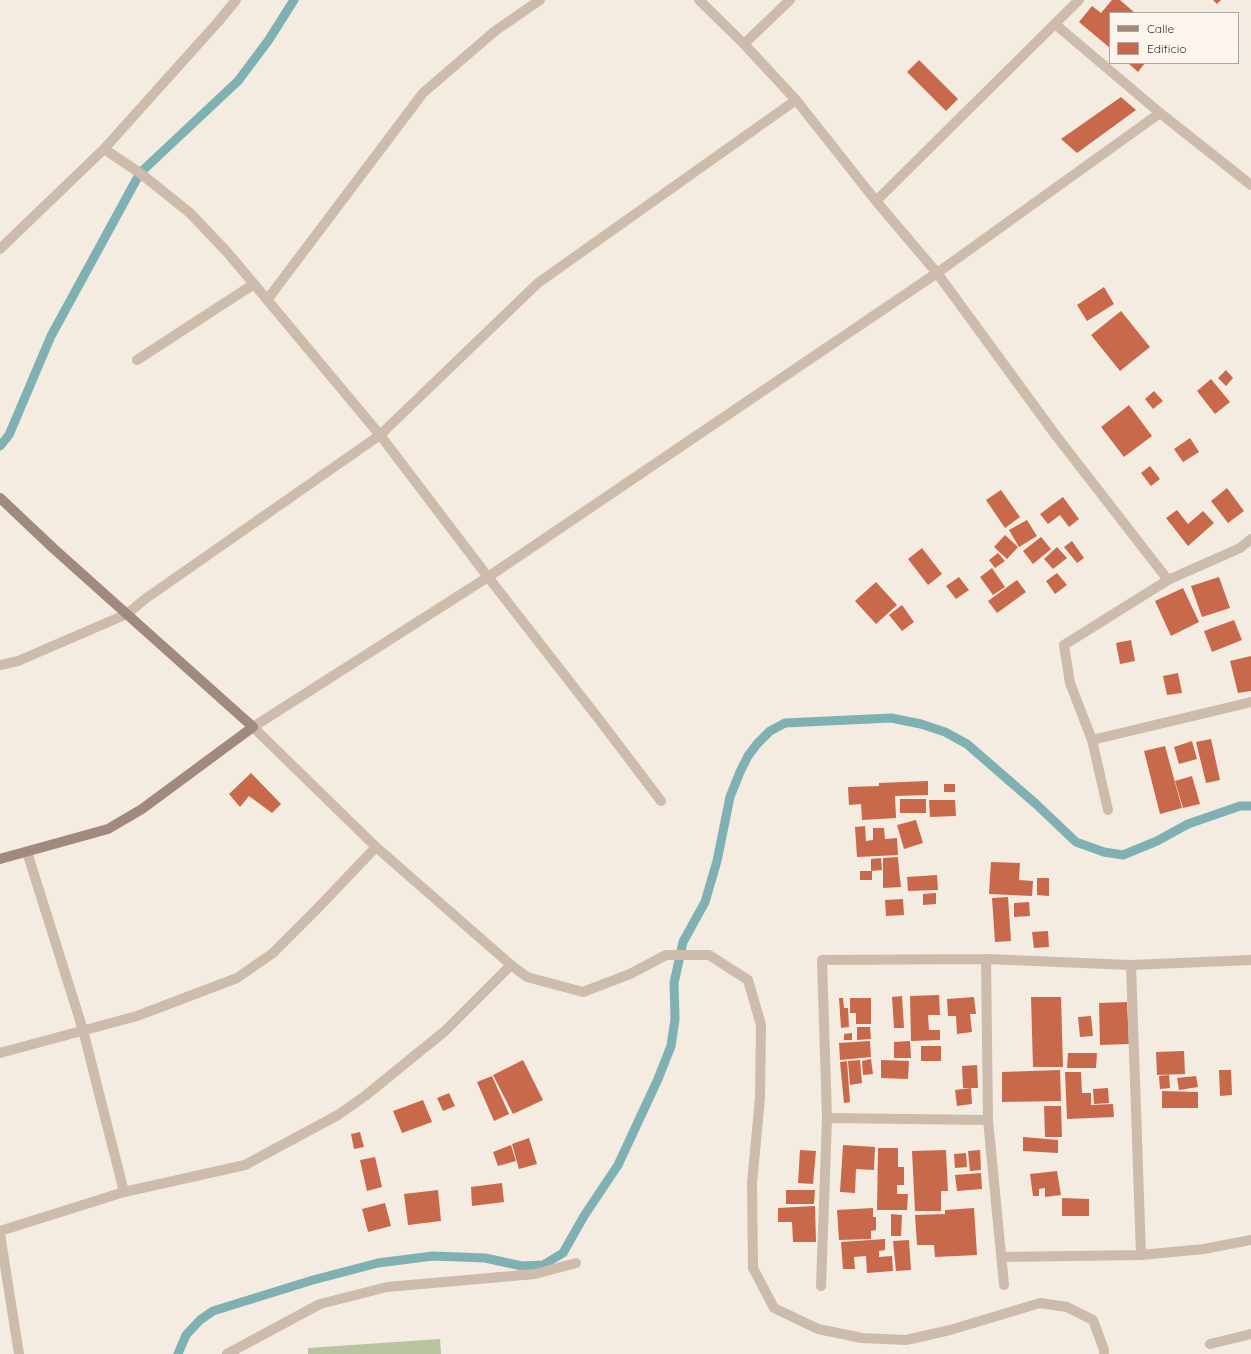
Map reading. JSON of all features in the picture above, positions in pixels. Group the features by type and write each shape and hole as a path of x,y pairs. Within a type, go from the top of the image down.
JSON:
{"street":[{"path":"0,249 104,149 236,0"},
{"path":"267,300 423,94 495,31 540,0"},
{"path":"699,0 744,44 796,100 876,201 937,273 1057,438 1168,580"},
{"path":"744,44 790,0"},
{"path":"876,201 1079,0"},
{"path":"1055,24 1160,114 1251,185"},
{"path":"0,665 18,661 127,614 146,598 380,435 538,283 796,100"},
{"path":"0,859 108,829 142,809 253,727 488,577 937,273 1160,114"},
{"path":"104,149 140,173 190,213 227,252 380,435 660,801"},
{"path":"137,360 254,284"},
{"path":"0,498 253,727 376,847 511,965 527,977 583,992 630,974 666,955 709,955 748,980 761,1025 760,1098 752,1183 752,1268 774,1308 818,1329 862,1338 906,1340 950,1330 1040,1303 1067,1307 1093,1320 1104,1350 1104,1354"},
{"path":"1240,548 1251,539"},
{"path":"1108,810 1092,740 1070,683 1064,645 1168,580 1240,548 1251,546"},
{"path":"1092,740 1251,702"},
{"path":"0,1053 137,1016 237,978 273,953 376,847"},
{"path":"27,852 83,1030 124,1192"},
{"path":"986,959 988,1120 1004,1286"},
{"path":"821,1286 827,1118 822,960 986,959 1131,965 1251,960"},
{"path":"19,1354 0,1233 124,1192 245,1165 338,1115 365,1096 445,1031 511,965"},
{"path":"1131,965 1141,1255"},
{"path":"827,1118 988,1120"},
{"path":"1001,1257 1141,1255 1204,1249 1251,1240"},
{"path":"227,1354 320,1304 387,1286 535,1274 576,1263"},
{"path":"1210,1344 1251,1334"}],"green space":[{"path":"440,1339 441,1354 308,1354 308,1348"}],"building":[{"path":"1112,0 1120,0 1134,12 1109,12 1109,47 1079,22 1092,6 1101,13"},
{"path":"1213,0 1221,0 1217,4"},
{"path":"919,60 958,99 946,111 907,72"},
{"path":"1129,64 1144,64 1138,72"},
{"path":"1121,97 1136,110 1077,153 1061,139"},
{"path":"1104,287 1114,304 1087,321 1077,305"},
{"path":"1121,311 1150,347 1120,371 1091,335"},
{"path":"1226,370 1233,378 1226,386 1218,378"},
{"path":"1211,379 1230,402 1215,414 1197,391"},
{"path":"1154,391 1163,401 1153,409 1145,399"},
{"path":"1129,405 1152,436 1124,457 1101,427"},
{"path":"1190,438 1199,452 1183,462 1174,449"},
{"path":"1150,466 1160,479 1151,486 1141,473"},
{"path":"1227,488 1244,511 1228,523 1211,501"},
{"path":"1001,490 1020,517 1005,528 986,500"},
{"path":"1063,497 1079,519 1069,527 1060,515 1048,524 1040,514"},
{"path":"1177,510 1188,524 1203,511 1214,523 1188,546 1166,518"},
{"path":"1027,520 1037,536 1019,547 1009,530"},
{"path":"1005,535 1018,547 1007,559 994,547"},
{"path":"1041,537 1051,549 1033,564 1023,551"},
{"path":"1072,541 1084,558 1077,563 1064,547"},
{"path":"1057,547 1067,558 1053,569 1044,559"},
{"path":"922,548 942,574 928,585 908,559"},
{"path":"998,553 1005,561 995,568 989,560"},
{"path":"992,568 1005,587 993,595 980,577"},
{"path":"1057,573 1067,585 1055,594 1046,581"},
{"path":"959,577 969,590 956,599 946,586"},
{"path":"1219,577 1230,608 1202,617 1191,586"},
{"path":"1017,580 1026,592 997,613 988,601"},
{"path":"876,582 897,605 876,624 855,601"},
{"path":"1183,588 1199,622 1171,636 1155,601"},
{"path":"902,605 914,622 902,631 889,615"},
{"path":"1234,620 1242,640 1212,652 1204,631"},
{"path":"1131,640 1135,661 1120,664 1116,643"},
{"path":"1251,656 1251,691 1238,693 1230,661"},
{"path":"1178,673 1182,693 1167,695 1163,676"},
{"path":"1211,739 1220,780 1206,783 1196,742"},
{"path":"1192,741 1197,759 1179,764 1174,747"},
{"path":"1165,746 1182,808 1160,814 1144,751"},
{"path":"251,773 281,804 272,813 249,796 240,807 229,794"},
{"path":"1192,776 1200,804 1183,808 1175,781"},
{"path":"928,781 928,795 895,796 896,818 862,820 861,804 849,805 848,787 879,786 879,783"},
{"path":"944,784 955,784 955,792 944,792"},
{"path":"900,799 926,799 926,813 900,813"},
{"path":"929,800 955,800 956,816 930,817"},
{"path":"916,820 923,843 904,849 897,825"},
{"path":"865,826 866,841 873,840 873,828 884,828 885,839 897,838 898,855 857,857 855,827"},
{"path":"898,857 901,887 883,888 883,858"},
{"path":"881,858 882,870 871,871 871,859"},
{"path":"991,862 1020,863 1019,880 1033,881 1032,896 989,894"},
{"path":"860,871 872,871 872,880 860,880"},
{"path":"937,875 938,890 908,891 907,877"},
{"path":"1037,878 1049,878 1049,896 1037,895"},
{"path":"936,893 936,904 923,905 923,894"},
{"path":"1008,897 1011,941 995,942 992,898"},
{"path":"903,899 904,915 886,916 885,900"},
{"path":"1029,902 1030,916 1014,917 1014,903"},
{"path":"1048,931 1049,947 1034,948 1032,932"},
{"path":"939,995 940,1015 928,1015 929,1030 940,1030 940,1040 911,1041 910,996"},
{"path":"902,996 904,1028 894,1028 892,997"},
{"path":"974,997 976,1014 970,1014 972,1032 957,1034 956,1016 948,1016 947,999"},
{"path":"1031,997 1061,997 1063,1067 1033,1067"},
{"path":"839,998 843,998 844,1008 848,1008 849,1027 841,1028"},
{"path":"850,998 871,998 871,1024 856,1024 856,1013 850,1013"},
{"path":"1127,1002 1129,1044 1100,1045 1099,1003"},
{"path":"1091,1016 1093,1036 1080,1037 1078,1017"},
{"path":"857,1027 870,1027 871,1039 857,1040"},
{"path":"852,1033 852,1040 844,1040 844,1034"},
{"path":"870,1041 871,1057 840,1060 839,1043"},
{"path":"910,1041 911,1058 894,1058 894,1042"},
{"path":"921,1046 941,1046 941,1061 921,1061"},
{"path":"1184,1051 1185,1074 1157,1075 1156,1052"},
{"path":"1068,1053 1097,1053 1096,1068 1067,1068"},
{"path":"871,1059 873,1074 863,1075 862,1061"},
{"path":"523,1060 543,1100 513,1114 493,1075"},
{"path":"860,1060 862,1083 850,1085 848,1061"},
{"path":"881,1060 909,1061 908,1079 881,1078"},
{"path":"847,1061 850,1102 844,1103 840,1062"},
{"path":"977,1065 978,1088 963,1088 962,1066"},
{"path":"1060,1070 1061,1101 1002,1102 1002,1072"},
{"path":"1219,1070 1231,1070 1232,1095 1220,1096"},
{"path":"1065,1072 1081,1072 1082,1093 1091,1093 1091,1105 1113,1104 1114,1117 1067,1119"},
{"path":"1169,1075 1170,1088 1160,1089 1159,1076"},
{"path":"492,1076 509,1114 494,1121 477,1082"},
{"path":"1196,1076 1198,1087 1179,1090 1177,1078"},
{"path":"971,1088 972,1104 957,1106 955,1090"},
{"path":"1108,1088 1109,1103 1094,1104 1093,1089"},
{"path":"1162,1091 1198,1092 1198,1108 1162,1108"},
{"path":"449,1093 455,1106 443,1111 437,1098"},
{"path":"423,1100 432,1122 402,1133 393,1111"},
{"path":"1044,1106 1061,1106 1062,1137 1045,1137"},
{"path":"360,1132 364,1147 354,1149 351,1134"},
{"path":"1023,1137 1058,1140 1058,1153 1023,1151"},
{"path":"529,1138 537,1164 519,1169 512,1144"},
{"path":"511,1145 516,1161 498,1166 493,1152"},
{"path":"843,1145 875,1147 874,1170 856,1169 855,1193 840,1192"},
{"path":"878,1148 898,1148 898,1167 904,1167 904,1185 897,1185 897,1194 908,1194 907,1210 877,1210"},
{"path":"800,1150 816,1151 813,1184 798,1183"},
{"path":"946,1150 948,1191 941,1191 941,1211 915,1211 912,1151"},
{"path":"980,1150 981,1170 970,1171 968,1151"},
{"path":"966,1153 967,1167 955,1168 954,1154"},
{"path":"375,1157 382,1187 367,1191 360,1160"},
{"path":"1057,1171 1061,1195 1045,1197 1045,1188 1039,1189 1039,1196 1033,1196 1030,1174"},
{"path":"981,1173 982,1189 957,1191 955,1175"},
{"path":"502,1183 504,1202 472,1206 471,1187"},
{"path":"438,1190 441,1221 408,1225 404,1194"},
{"path":"786,1190 815,1190 814,1204 786,1204"},
{"path":"1062,1198 1089,1199 1089,1216 1062,1216"},
{"path":"385,1203 391,1226 368,1232 362,1209"},
{"path":"815,1206 816,1242 793,1242 792,1222 778,1222 778,1208"},
{"path":"873,1208 873,1217 876,1217 876,1230 871,1231 871,1239 839,1240 837,1210"},
{"path":"974,1208 977,1255 935,1257 934,1245 917,1245 915,1215 945,1214 945,1210"},
{"path":"891,1214 902,1215 901,1236 891,1236"},
{"path":"885,1239 885,1250 879,1251 879,1257 892,1256 893,1271 867,1273 866,1256 854,1257 855,1269 843,1269 841,1242"},
{"path":"909,1240 911,1270 896,1271 893,1241"}],"waterway":[{"path":"0,446 9,435 51,336 140,173 238,81 268,41 294,0"},
{"path":"178,1354 186,1335 200,1320 213,1311 313,1280 378,1263 433,1256 485,1258 522,1266 543,1265 563,1253 584,1216 618,1165 658,1079 671,1046 675,1019 674,983 683,942 705,902 717,861 730,797 740,772 748,756 757,744 770,731 785,723 891,718 921,724 945,732 967,744 1036,804 1076,842 1104,852 1123,855 1157,841 1188,824 1240,806 1251,806"}]}
